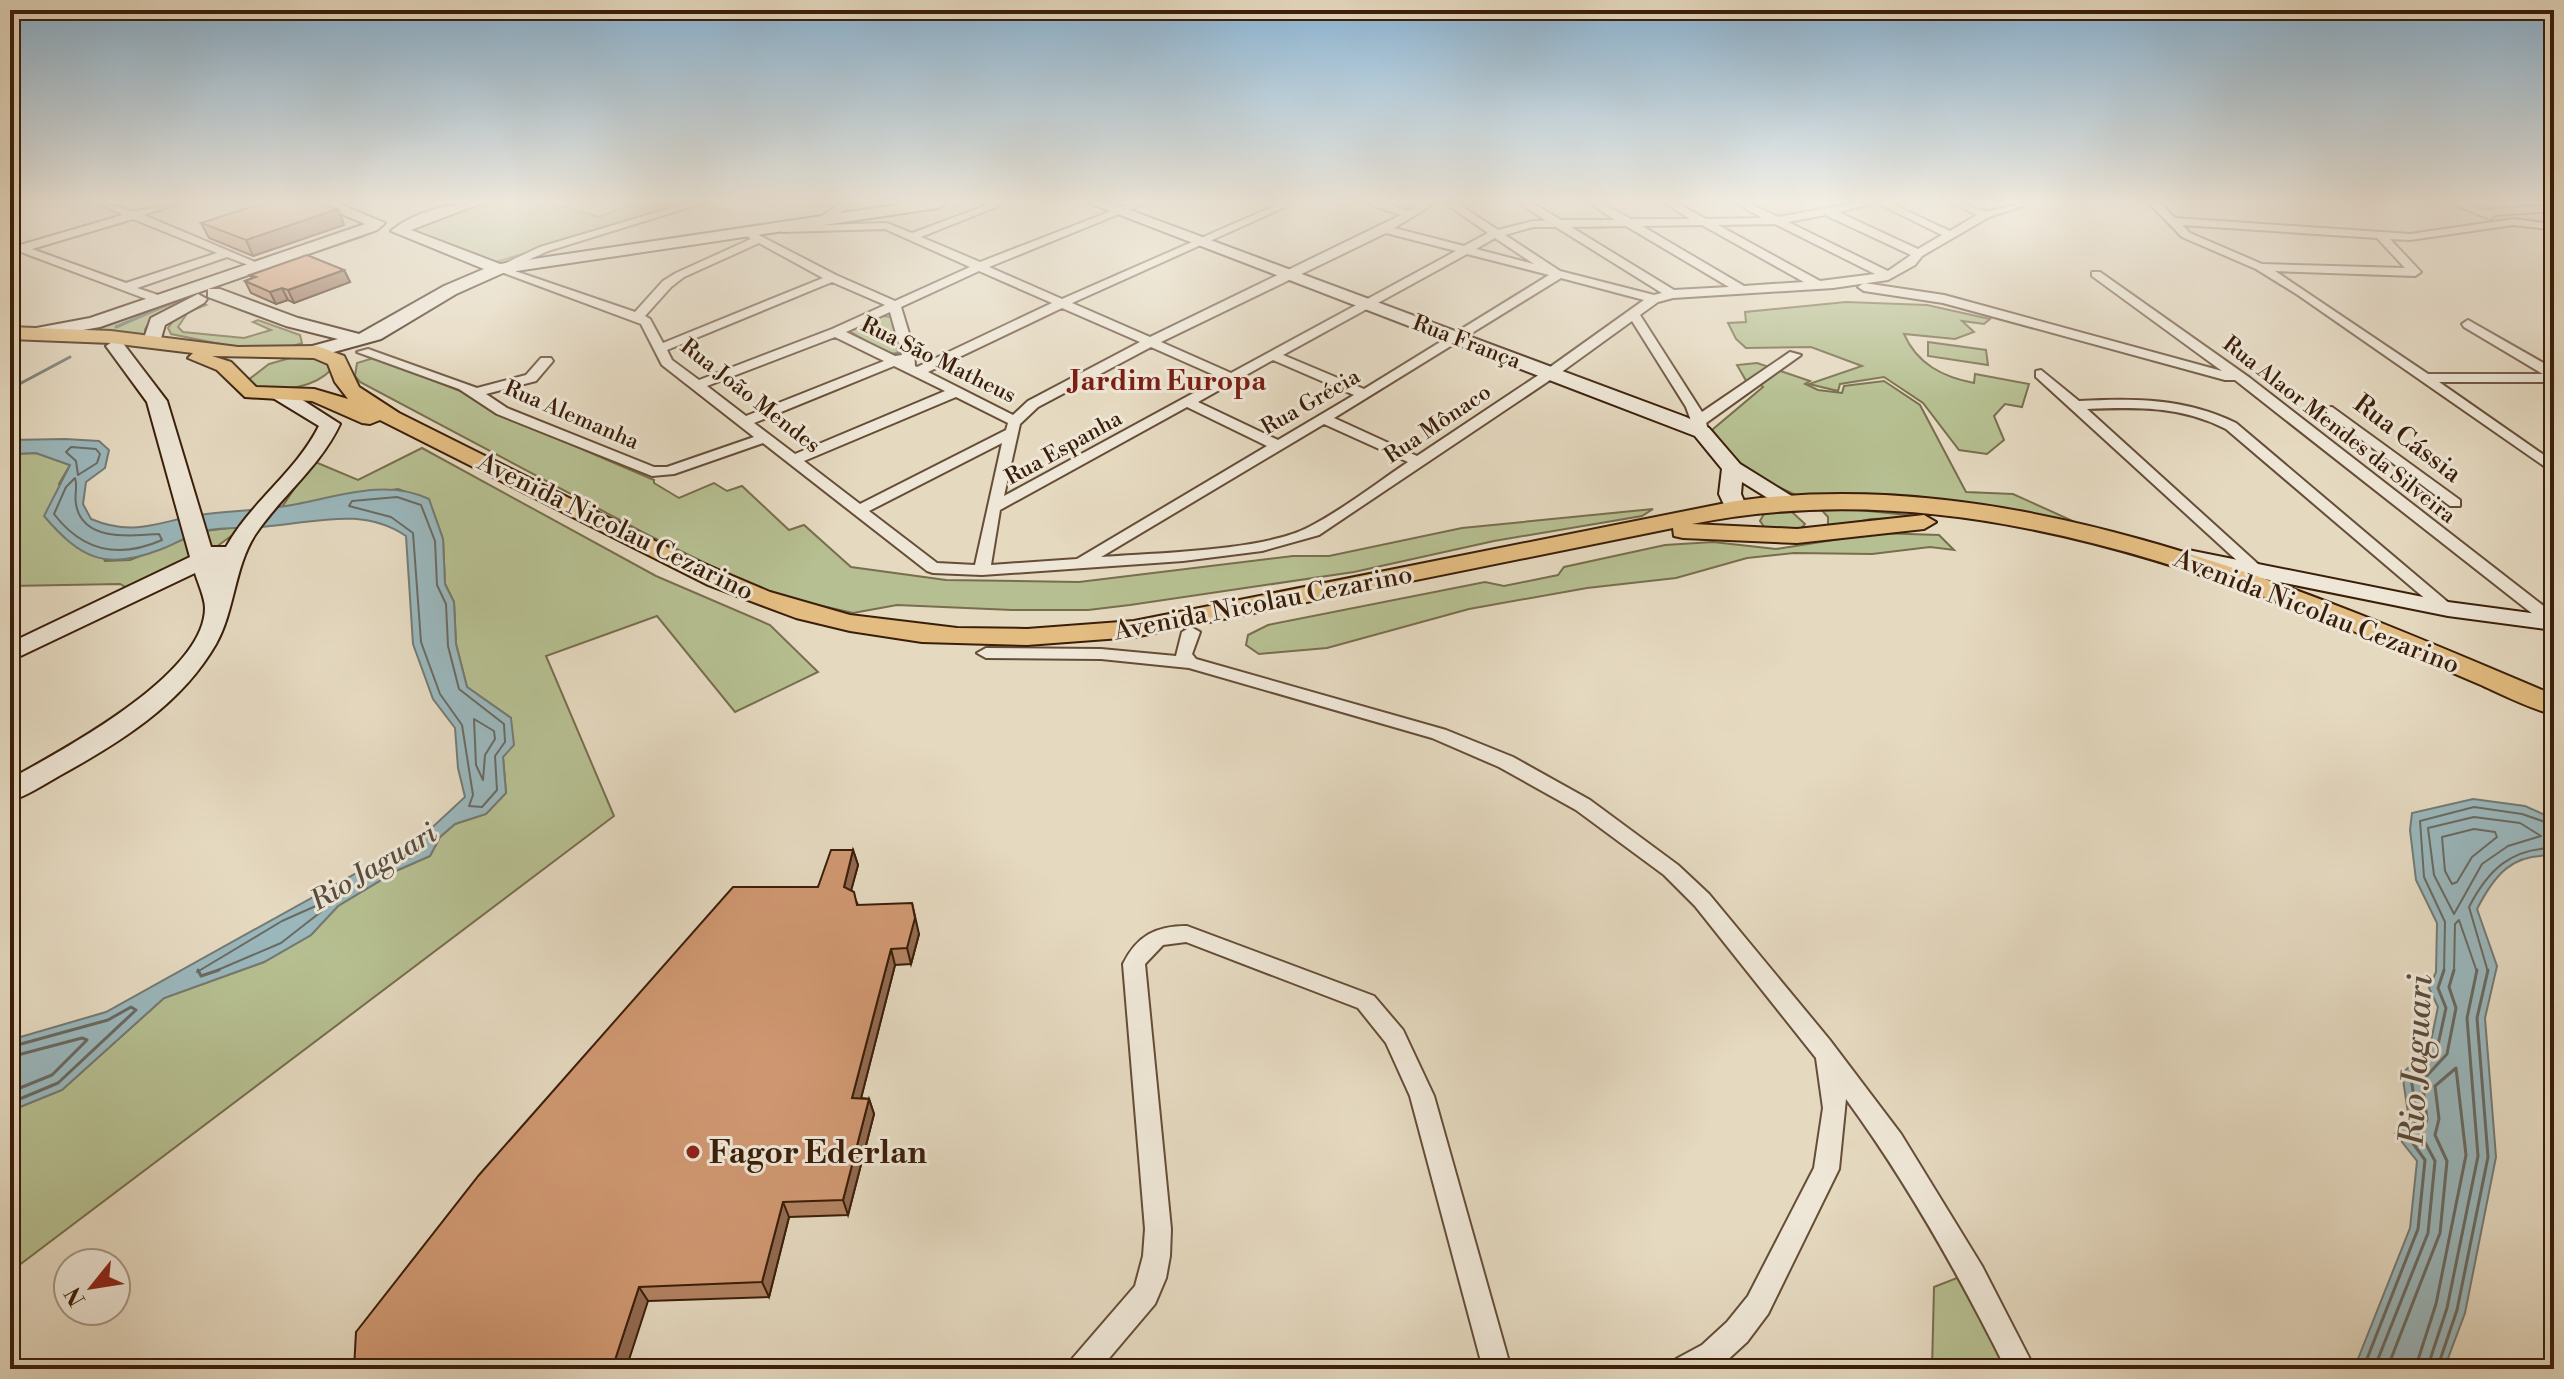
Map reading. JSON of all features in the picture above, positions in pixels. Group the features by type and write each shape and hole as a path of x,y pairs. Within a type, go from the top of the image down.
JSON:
{"main road":[{"name":"Avenida Nicolau Cezarino","path":"15,339 152,341 238,353 324,353 339,366 355,394 404,422 715,578 810,614 947,636 1034,640 1134,629 1787,500 1932,506 2090,531 2166,552 2318,605 2554,706"},
{"name":"Avenida Nicolau Cezarino","path":"15,339 115,346 209,361 224,366 252,393 284,393 337,402 670,570 804,625 926,647 986,653 1191,632 1652,536 1710,530 1797,536 1867,525 1931,522 2003,528 2097,545 2214,578 2319,619 2554,726"},
{"path":"239,383 260,366 307,352"},
{"path":"284,393 314,384 339,366"},
{"path":"1787,500 1806,519 1807,527 1797,536"},
{"path":"1736,508 1756,534"}],"street":[{"path":"71,267 130,286 157,299"},
{"path":"130,286 186,267"},
{"path":"15,339 85,326 249,267"},
{"path":"152,341 153,328 165,316 282,267"},
{"path":"495,267 637,317 667,284 695,267"},
{"path":"339,366 366,342 450,290 505,267"},
{"path":"811,267 894,305"},
{"path":"698,385 836,332 978,267"},
{"path":"984,267 1060,304 1232,378"},
{"path":"747,421 907,364 1060,304 1142,267"},
{"name":"Rua França","path":"1274,267 1551,373 1701,426 1733,468 1787,500"},
{"path":"860,510 1014,426 1033,404 1150,342 1305,267"},
{"name":"Rua Espanha","path":"993,508 1436,267"},
{"path":"1529,267 1654,299"},
{"path":"1546,267 1558,275"},
{"path":"1628,267 1672,294"},
{"path":"1704,267 1739,288"},
{"path":"1786,267 1816,284"},
{"path":"1870,267 1888,276"},
{"path":"1914,267 1944,299"},
{"path":"2261,267 2429,378 2554,469"},
{"path":"2271,267 2415,272 2411,267"},
{"name":"Rua Mônaco","path":"933,568 982,570 1183,556 1287,540 1313,532 1551,373 1654,299 1672,294 1739,288 1833,284 1917,269"},
{"name":"Rua Alaor Mendes da Silveira","path":"2096,274 2245,381 2554,623"},
{"name":"Rua Grécia","path":"1082,562 1277,445 1327,420 1558,275"},
{"path":"659,349 832,278"},
{"path":"1833,284 1944,299 2245,381"},
{"path":"214,293 292,322 366,342"},
{"path":"894,305 907,364"},
{"path":"1634,315 1701,426 1795,355"},
{"name":"Rua João Mendes","path":"637,317 646,322 667,362 797,459 933,568"},
{"path":"292,322 306,332 307,352 366,342"},
{"path":"2468,324 2554,376"},
{"name":"Rua São Matheus","path":"836,332 907,364 1014,426 993,508 982,570"},
{"name":"Rua Alemanha","path":"366,342 475,393 502,411 652,472 669,471 767,437"},
{"path":"115,346 157,401 216,606"},
{"path":"1276,357 1366,395"},
{"path":"475,393 531,378 546,361"},
{"path":"2041,374 2261,574"},
{"path":"2429,378 2554,376"},
{"path":"797,459 955,392"},
{"path":"10,791 64,761 155,702 174,684 203,643 237,548 275,493 330,424 284,393"},
{"path":"1187,402 1277,445"},
{"path":"2076,405 2156,402 2208,413 2231,426 2448,609"},
{"name":"Rua Cássia","path":"2332,411 2455,503"},
{"path":"1327,420 1419,462"},
{"path":"2329,446 2374,441"},
{"path":"1733,468 1730,494 1736,508"},
{"path":"10,653 203,557 237,548"},
{"path":"2166,552 2261,574 2448,609 2491,612 2554,623"},
{"path":"1190,663 1183,654 1191,632"},
{"path":"986,653 1101,654 1190,663 1439,734 1548,783 1627,835 1692,890 1821,1046 1892,1142 1973,1275 2021,1369"},
{"path":"1082,1369 1146,1299 1158,1266 1158,1229 1134,964 1141,948 1150,939 1187,934 1366,1002 1395,1037 1422,1096 1497,1369"},
{"path":"1686,1369 1712,1355 1737,1332 1758,1305 1826,1169 1835,1108 1833,1078 1821,1046"}],"green space":[{"path":"266,267 276,267 187,298 156,317 145,329 145,334 70,333"},
{"path":"1846,302 1927,305 1990,319 1984,324 1962,321 1974,332 1955,339 1904,334 1924,361 1952,377 1974,383 1975,374 2029,384 2022,407 2005,404 1994,416 2004,440 1987,454 1959,450 1923,403 1884,377 1840,384 1838,391 1809,384 1862,366 1811,347 1746,348 1736,339 1728,323 1746,322 1745,312"},
{"path":"203,304 206,305 188,312 178,327 183,332 244,338 271,330 253,322 258,320 300,335 302,343 269,354 171,334 168,328 176,317"},
{"path":"882,316 892,317 898,353 889,354 849,331"},
{"path":"1928,342 1986,350 1988,365 1928,356"},
{"path":"294,357 323,357 332,369 315,381 295,387 254,389 248,380 269,364"},
{"path":"377,357 470,395 500,414 654,480 654,483 679,498 714,483 727,491 742,486 789,530 804,525 851,567 946,580 1079,582 1293,556 1329,556 1462,528 1653,509 1642,516 1494,541 1354,572 1130,605 1088,610 1012,610 897,605 853,613 769,594 650,536 360,382 355,376 357,363"},
{"path":"1757,363 1810,381 1805,384 1818,390 1842,393 1844,386 1884,381 1920,405 1966,492 2013,494 2075,522 2070,527 1802,498 1743,470 1712,430 1763,387 1757,382 1748,384 1737,365"},
{"path":"422,448 656,576 770,625 818,672 735,712 657,616 546,656 614,816 10,1272 10,1111 62,1090 164,998 264,962 311,935 338,906 398,870 430,856 440,837 455,824 486,814 506,793 503,757 511,718 467,687 456,644 454,602 445,584 443,539 429,500 398,489 282,507 313,461 358,480"},
{"path":"36,453 70,465 59,484 105,561 130,560 205,531 245,526 212,550 129,589 120,584 10,586 10,454"},
{"path":"1818,506 1928,517 1871,519 1828,528 1828,517"},
{"path":"1791,511 1805,524 1798,532 1765,528 1760,521 1765,512"},
{"path":"1878,533 1939,535 1954,550 1930,547 1872,554 1794,553 1747,558 1676,578 1587,588 1469,609 1327,648 1259,654 1246,645 1248,635 1268,625 1485,582 1504,586 1558,575 1564,567 1665,545 1713,542 1776,549"},
{"path":"1962,1276 2005,1369 1932,1369 1934,1287"}],"water":[{"name":"Rio Jaguari","path":"10,440 99,441 109,450 105,468 86,482 83,504 91,519 120,527 278,507 373,490 411,492 429,499 443,539 445,584 454,602 456,644 467,687 511,718 514,745 503,757 506,793 486,814 455,824 440,837 430,856 398,870 338,906 311,935 264,962 164,998 62,1090 10,1111 10,1040 106,1012 423,836 465,797 458,768 455,728 433,699 413,644 406,536 373,522 323,520 212,529 140,556 108,560 95,557 70,542 44,516 70,465 36,453 10,454"},
{"path":"2473,799 2525,806 2554,819 2554,856 2516,862 2490,886 2477,909 2497,966 2485,1018 2496,1157 2465,1313 2444,1369 2354,1369 2410,1228 2417,1161 2395,1133 2409,1119 2402,1073 2429,1051 2438,1007 2429,988 2436,972 2437,923 2416,880 2410,830 2412,813"}],"building":[{"path":"272,267 337,267 344,270 288,290 282,288 270,292 245,281 256,277 250,275"},
{"name":"Fagor Ederlan","path":"831,850 853,850 844,887 854,892 857,905 912,903 915,918 907,948 891,949 852,1098 869,1099 843,1200 783,1202 762,1282 639,1287 612,1369 354,1369 356,1332 479,1175 733,887 818,887"}],"waterway":[{"path":"229,282 258,272"},
{"path":"116,327 190,295"},
{"path":"10,389 70,357"}],"place":[{"name":"Fagor Ederlan","path":"693,1152"}],"district":[{"name":"Jardim Europa","path":"1168,380"}]}
